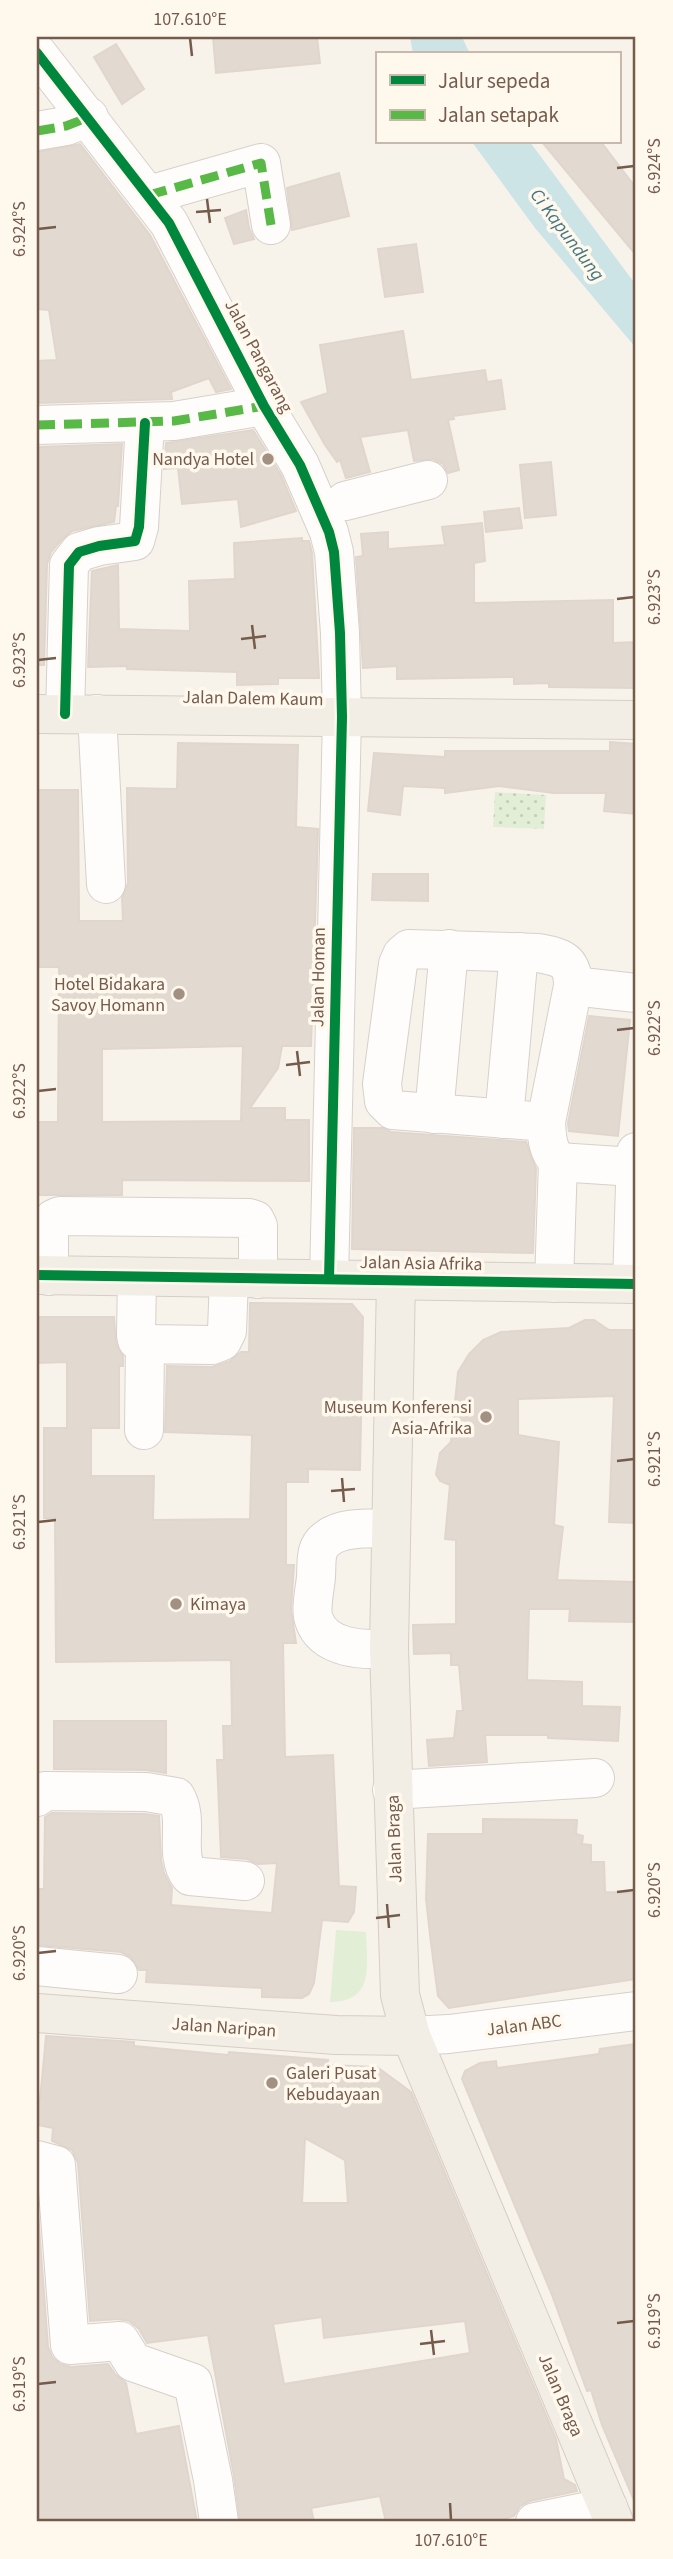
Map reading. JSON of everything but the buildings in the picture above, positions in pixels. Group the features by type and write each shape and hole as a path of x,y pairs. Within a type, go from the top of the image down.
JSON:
{"main road":[{"name":"Jalan Dalem Kaum","path":"66,714 636,720"},
{"name":"Jalan Asia Afrika","path":"45,1267 137,1277 249,1269 329,1279 634,1284"},
{"name":"Jalan Braga","path":"396,1280 389,1648 400,1995 411,2036 611,2515"},
{"name":"Jalan Naripan","path":"37,2013 336,2035 411,2036"}],"street":[{"name":"Jalan Pangarang","path":"37,53 169,223 264,406 300,466 329,532 334,552 342,717"},
{"path":"37,131 66,126 89,117"},
{"path":"149,195 261,163 271,225"},
{"path":"37,425 174,421 264,406"},
{"path":"106,884 66,714 69,565 79,552 135,541 139,527 145,423"},
{"path":"345,501 428,480"},
{"path":"37,557 75,556"},
{"name":"Jalan Homan","path":"329,1279 342,717"},
{"path":"434,1114 449,948"},
{"path":"546,1122 393,1110 384,1101 382,1084 398,964 409,949 449,948 555,956 567,962 573,973 573,986 546,1122 547,1143 558,1162 554,1283"},
{"path":"504,1119 519,952"},
{"path":"573,986 636,993"},
{"path":"558,1162 635,1160 634,1284"},
{"path":"45,1267 49,1225 53,1219 60,1216 249,1218 255,1220 258,1226 249,1269 227,1331 222,1340 212,1345 145,1344 137,1340 137,1277"},
{"path":"144,1430 145,1344"},
{"path":"389,1648 370,1650 339,1645 320,1630 313,1618 317,1549 328,1537 346,1531 391,1528"},
{"path":"392,1790 595,1778"},
{"path":"37,1797 45,1791 146,1792 176,1797 182,1807 183,1867 190,1876 246,1881"},
{"path":"37,1966 118,1974"},
{"name":"Jalan ABC","path":"411,2036 449,2034 636,2011"},
{"path":"37,2160 56,2165 70,2345 120,2341 133,2362 193,2383 219,2522"},
{"path":"535,2522 611,2515"}],"green space":[{"path":"495,792 546,795 544,829 493,827"},
{"path":"336,1930 366,1932 367,1969 361,1989 355,1996 330,2002"}],"water":[{"path":"410,37 462,37 469,52 413,52"},
{"name":"Ci Kapundung","path":"473,144 531,144 636,285 636,348 535,228"}],"marked path":[{"path":"37,131 66,126 89,117"},
{"path":"149,195 261,163 271,225"},
{"path":"37,425 174,421 264,406"}],"cycle path":[{"path":"37,53 169,223 264,406 300,465 329,532 334,552 342,717 329,1279"},
{"path":"65,714 69,565 79,552 135,541 139,527 145,423"},
{"path":"37,1275 636,1284"}],"place":[{"name":"Nandya Hotel","path":"268,459"},
{"name":"Hotel Bidakara Savoy Homann","path":"179,994"},
{"name":"Museum Konferensi Asia-Afrika","path":"486,1417"},
{"name":"Kimaya","path":"176,1604"},
{"name":"Galeri Pusat Kebudayaan","path":"272,2083"}]}
